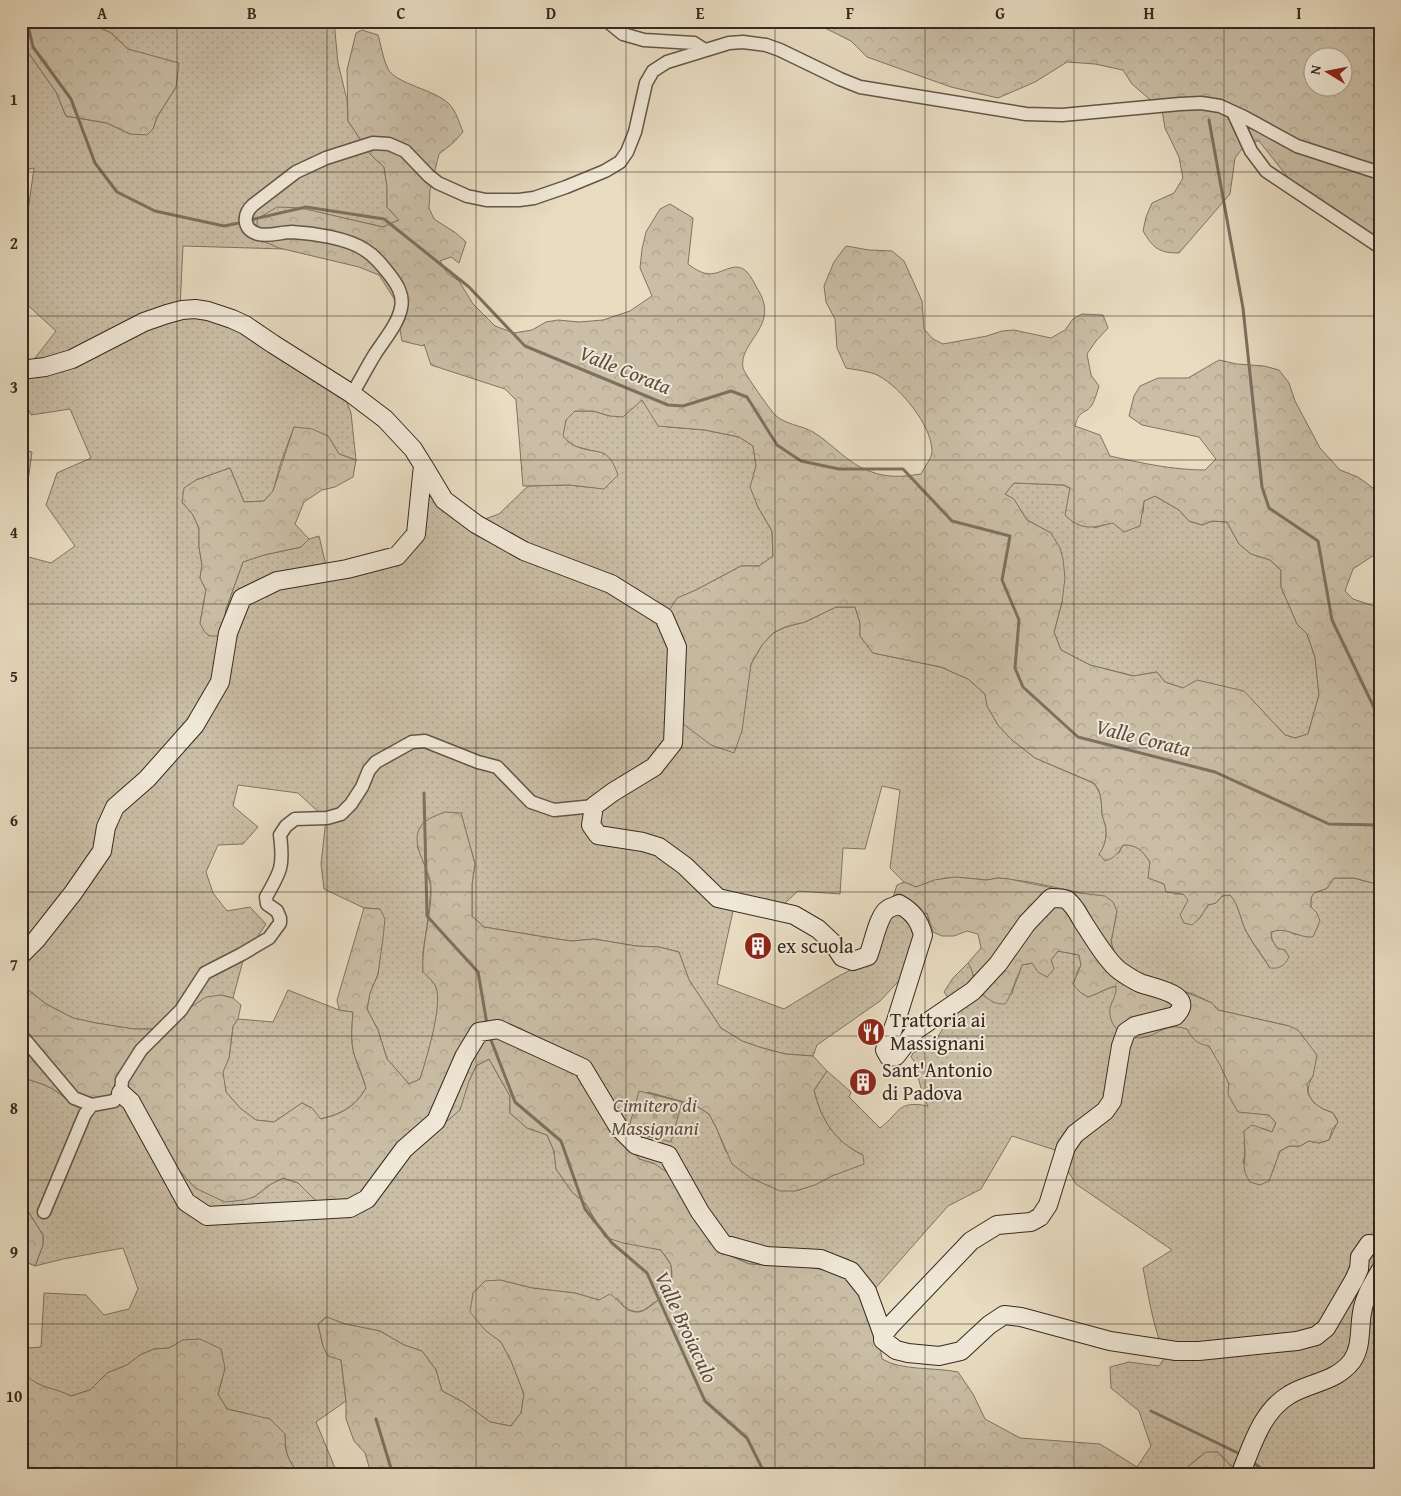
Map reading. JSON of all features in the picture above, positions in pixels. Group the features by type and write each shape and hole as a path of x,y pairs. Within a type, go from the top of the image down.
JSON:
{"street":[{"path":"607,21 622,34 644,40 694,43 705,50"},
{"path":"352,394 399,314 402,295 378,260 366,250 354,244 294,232 268,235 257,234 248,227 245,219 253,205 296,172 326,158 360,147 382,143 397,147 410,156 438,183 467,196 504,201 534,198 566,188 605,171 620,162 633,139 646,82 653,71 667,62 729,43 754,43 780,50 840,79 876,91 1026,114 1062,115 1201,103 1220,106 1297,146 1380,173"},
{"path":"1233,112 1251,151 1266,171 1380,247"},
{"path":"21,370 32,370 59,364 144,322 182,310 195,309 221,314 245,325 352,394 385,419 413,449 444,500 476,524 524,551 611,584 664,617 677,647 673,743 654,767 594,806 554,810 531,802 497,767 478,762 425,741 412,742 376,762 351,804 341,814 333,817 295,819 286,826 280,835 282,854 280,872 266,897 267,904 277,911 280,923 269,938 205,973 181,1010 141,1050 122,1080 121,1093 114,1101 92,1105 74,1098 21,1035"},
{"path":"21,955 36,940 74,893 102,851 106,826 115,807 146,778 195,725 220,682 228,633 242,598 277,581 347,569 397,556 416,534 423,465"},
{"path":"594,806 591,826 598,835 643,842 659,847 685,866 718,898 794,915 818,929 833,943 842,957 853,962 868,956 878,924 886,910 899,904 910,910 919,922 923,935 885,1050 889,1057 896,1056 916,1030 972,991 998,964 1026,923 1052,898 1066,900 1076,909 1104,953 1118,970 1140,983 1174,994 1179,1000 1180,1012 1175,1016 1135,1026 1126,1032 1121,1046 1112,1101 1105,1111 1075,1134 1066,1146 1048,1205 1040,1217 1030,1222 997,1225 971,1241 883,1334"},
{"path":"121,1093 131,1102 186,1202 207,1216 350,1208 367,1200 404,1149 436,1121 464,1057 488,1030 498,1029 582,1068 618,1128 636,1145 668,1155 700,1212 724,1244 766,1256 821,1259 851,1271 867,1291 883,1334 883,1340 896,1350 908,1353 938,1356 961,1351 989,1325 1004,1315 1021,1316 1110,1341 1176,1350 1199,1351 1297,1341 1316,1336 1326,1328 1354,1280 1359,1269 1360,1257 1363,1251 1369,1244 1378,1242"},
{"path":"44,1212 85,1114 92,1105"},
{"path":"1240,1475 1259,1429 1270,1412 1289,1395 1329,1379 1353,1360 1359,1342 1362,1312 1368,1293 1380,1271"}],"green space":[{"path":"21,21 78,21 92,24 111,33 128,49 179,63 176,87 157,117 153,129 147,135 130,134 107,123 66,116 56,92 21,42"},
{"path":"78,21 334,21 338,63 347,100 348,121 371,155 384,167 387,207 399,220 383,227 334,216 258,239 284,249 183,246 180,307 239,323 343,392 351,413 356,460 339,454 328,436 294,427 273,491 264,501 244,502 230,468 196,480 182,502 193,515 199,528 199,547 202,565 200,578 206,590 200,623 221,635 226,609 243,562 264,555 301,547 309,539 319,536 328,574 396,561 428,488 468,525 499,514 528,486 569,485 586,487 605,454 574,446 562,436 566,420 575,411 593,411 610,416 634,407 642,399 668,427 705,430 739,437 753,446 756,466 751,487 758,507 772,531 773,556 759,566 741,566 678,598 711,745 734,752 751,664 762,645 773,633 805,622 836,607 855,607 860,623 860,636 873,653 941,667 968,679 985,694 987,706 998,725 1012,740 1035,758 1093,783 1100,793 1102,816 1106,828 1103,848 1099,855 1119,853 1123,845 1139,849 1150,862 1149,878 1164,884 1174,894 1183,894 1189,900 1184,907 1199,919 1208,905 1216,903 1222,896 1230,895 1237,907 1246,931 1270,968 1277,948 1272,940 1271,932 1284,930 1296,935 1317,913 1311,907 1314,893 1327,888 1334,878 1354,878 1380,885 1380,1475 1245,1475 1229,1464 1218,1452 1211,1452 1201,1456 1176,1475 1159,1474 1137,1467 1151,1446 1139,1411 1111,1388 1110,1367 1129,1362 1159,1366 1166,1356 1149,1302 1143,1268 1172,1250 1076,1184 1055,1150 1012,1136 981,1189 948,1206 872,1292 821,1270 807,1267 749,1264 731,1256 717,1244 655,1164 639,1159 630,1147 636,1103 647,1092 695,1105 709,1114 726,1152 795,1191 814,1184 831,1176 863,1155 853,1150 837,1137 821,1111 814,1090 827,1071 851,1092 849,1097 880,1128 905,1106 928,1106 923,1096 914,1061 911,1057 913,1053 934,1044 955,1007 944,992 953,978 968,963 972,970 976,989 984,996 994,997 1012,994 1022,965 1051,960 1058,951 1079,955 1081,965 1076,974 1080,992 1088,997 1116,986 1117,996 1111,1004 1167,1028 1177,1026 1187,1029 1196,1039 1207,1045 1215,1055 1230,1087 1238,1111 1269,1115 1276,1123 1272,1132 1262,1128 1244,1142 1245,1153 1243,1163 1273,1171 1280,1151 1289,1146 1300,1146 1309,1141 1319,1143 1329,1140 1338,1121 1333,1113 1318,1106 1311,1099 1308,1090 1313,1076 1289,1026 1218,1010 1212,1003 1193,994 1173,988 1127,968 1114,952 1111,942 1117,911 1082,893 1030,882 998,878 987,880 945,878 916,887 904,882 890,868 900,790 882,786 865,849 843,848 840,894 798,891 773,914 735,902 717,984 784,1009 835,978 874,958 886,919 903,911 928,913 929,923 909,970 880,1001 817,1045 813,1056 785,1054 759,1047 742,1041 721,1028 689,980 679,952 659,947 636,946 594,939 572,941 484,927 472,916 472,884 475,864 461,814 417,846 431,887 423,953 423,972 436,987 438,1006 433,1033 420,1079 409,1084 387,1059 378,1030 367,1009 370,993 378,974 380,909 364,908 324,889 321,864 326,819 298,793 238,785 233,806 258,827 243,844 218,845 206,872 213,893 227,911 250,907 266,924 244,957 233,998 221,995 158,1029 133,1029 73,1018 46,1004 21,984 21,555 51,563 75,546 46,505 57,473 91,458 70,409 31,415 21,393 21,376 56,331 21,299 21,279 26,254 22,253 34,168 21,171 21,42 56,92 66,116 107,123 130,134 153,129 157,117 176,87 111,33 92,24"},
{"path":"818,21 1380,21 1380,242 1307,196 1286,175 1259,141 1247,142 1235,158 1230,194 1179,253 1161,251 1150,242 1143,231 1152,203 1174,193 1183,178 1179,157 1165,128 1162,110 1132,84 1123,70 1095,64 1067,62 1035,82 998,98 951,87 867,57 851,41 825,28"},
{"path":"362,30 378,35 386,65 392,74 443,99 455,113 463,132 439,154 430,190 429,208 434,219 466,242 459,263 451,257 440,261 447,273 459,281 473,304 495,326 514,333 532,330 546,322 558,320 579,322 603,320 630,311 652,296 640,268 642,249 646,232 660,209 670,204 693,218 688,264 708,274 736,267 743,269 757,288 763,301 765,313 758,332 743,358 743,368 768,407 779,418 813,432 861,468 869,471 894,476 921,474 930,459 932,450 921,419 905,398 879,376 846,368 837,348 835,319 826,302 824,286 834,262 846,246 892,251 904,261 922,301 924,329 933,339 943,344 1014,330 1051,338 1065,330 1073,319 1082,314 1103,315 1108,328 1087,354 1091,375 1099,386 1092,405 1078,417 1075,426 1100,435 1110,456 1145,464 1205,470 1216,459 1199,437 1142,425 1129,416 1134,396 1140,386 1158,378 1188,378 1219,360 1279,370 1289,383 1295,401 1320,448 1340,470 1358,477 1380,493 1380,551 1353,569 1345,591 1353,599 1380,608 1380,885 1354,878 1334,878 1327,888 1314,893 1311,907 1317,913 1320,921 1313,937 1282,930 1271,932 1272,940 1277,948 1285,950 1289,957 1283,965 1276,968 1270,968 1252,941 1230,895 1222,896 1216,903 1208,905 1199,919 1192,925 1184,923 1180,915 1188,900 1183,894 1166,892 1164,884 1148,878 1150,862 1139,849 1123,845 1116,855 1105,861 1099,854 1104,844 1106,832 1100,793 1094,783 1035,758 1012,740 998,725 987,706 985,694 968,679 941,667 873,653 860,636 860,623 855,607 836,607 805,622 785,627 773,633 762,645 751,664 742,731 734,753 711,745 682,723 664,618 677,598 741,566 759,566 773,556 772,531 758,507 750,487 756,466 753,446 739,437 705,430 658,426 642,400 623,417 610,416 593,411 575,411 566,420 563,436 575,446 606,455 614,465 618,475 604,489 569,485 523,486 516,400 505,389 431,365 424,344 423,346 402,341 395,300 379,275 359,267 279,248 258,239 257,219 277,207 301,208 383,227 399,220 387,207 384,167 371,155 348,121 347,70 356,33","holes":["1014,483 1064,485 1070,488 1065,515 1076,524 1093,527 1113,523 1124,532 1140,526 1144,501 1155,496 1179,510 1189,521 1202,525 1212,521 1227,522 1239,544 1251,554 1270,560 1281,570 1281,587 1297,624 1307,634 1315,657 1319,695 1308,734 1295,738 1285,735 1244,691 1197,680 1183,688 1165,682 1157,672 1133,676 1090,665 1061,650 1054,632 1062,602 1065,578 1060,548 1051,533 1027,520 1014,499 1005,494"]},
{"path":"294,427 312,429 328,436 339,454 356,460 353,477 335,487 322,490 304,502 295,524 309,539 301,547 264,555 243,562 226,609 221,636 209,636 200,623 206,590 200,578 202,565 199,547 199,528 193,515 182,502 184,488 196,480 230,468 244,502 264,501 273,491"},
{"path":"21,449 32,452 24,510 21,516"},
{"path":"1014,483 1063,485 1070,488 1094,528 1143,513 1144,501 1155,496 1179,510 1189,521 1202,525 1212,521 1227,522 1239,544 1251,554 1270,560 1281,570 1281,587 1297,624 1307,634 1315,657 1319,695 1308,734 1295,738 1285,735 1254,702 1183,688 1165,682 1157,672 1134,676 1090,665 1061,650 1054,632 1062,602 1051,533 1027,520 1014,500 1005,494"},
{"path":"445,812 461,813 475,864 472,884 472,916 484,927 572,941 594,939 636,946 659,947 679,952 689,980 721,1028 742,1041 759,1047 785,1054 813,1056 827,1071 814,1090 817,1101 831,1129 845,1144 863,1155 864,1164 832,1176 815,1185 795,1191 780,1191 751,1178 732,1164 709,1114 695,1105 648,1092 636,1103 630,1147 639,1159 655,1164 668,1173 717,1244 731,1256 749,1264 807,1267 837,1272 861,1282 882,1359 890,1363 909,1367 958,1372 973,1394 985,1419 1020,1438 1100,1444 1137,1467 1159,1474 1179,1474 1206,1452 1218,1452 1229,1464 1245,1475 720,1475 683,1471 671,1475 374,1475 370,1470 365,1453 354,1441 346,1419 346,1401 341,1360 328,1356 323,1346 318,1324 327,1317 345,1324 380,1331 404,1345 422,1351 436,1370 442,1391 463,1402 490,1422 511,1426 521,1413 524,1394 501,1342 485,1330 470,1312 473,1293 485,1281 500,1280 532,1288 575,1293 599,1300 610,1294 626,1308 633,1312 640,1312 661,1298 672,1278 671,1266 661,1250 623,1243 605,1237 586,1204 572,1192 556,1169 554,1151 547,1135 527,1128 510,1113 510,1096 489,1059 476,1066 460,1110 438,1129 420,1138 371,1203 331,1211 313,1198 298,1183 283,1178 271,1184 254,1197 225,1202 195,1188 170,1160 129,1107 104,1102 70,1103 53,1089 21,1077 21,984 46,1004 73,1018 134,1029 158,1029 206,997 221,995 233,998 241,1005 238,1019 233,1026 229,1058 223,1072 226,1092 240,1108 256,1120 274,1122 302,1103 312,1108 321,1119 335,1115 352,1105 366,1088 352,1046 353,1012 339,1010 337,1000 364,908 380,909 385,919 378,974 370,993 367,1009 378,1030 387,1059 409,1084 420,1079 436,1019 438,995 435,985 423,972 431,887 417,839 422,824"},
{"path":"955,877 987,880 1009,879 1072,892 1105,896 1113,902 1117,911 1111,942 1114,952 1127,968 1212,1003 1218,1010 1289,1026 1298,1030 1317,1055 1313,1076 1307,1084 1308,1094 1314,1103 1333,1113 1338,1122 1332,1130 1329,1140 1319,1143 1309,1141 1300,1146 1289,1146 1280,1151 1269,1181 1260,1185 1250,1182 1244,1170 1244,1131 1252,1125 1272,1132 1276,1123 1269,1115 1238,1112 1228,1094 1229,1084 1209,1046 1195,1040 1187,1029 1170,1027 1143,1038 1130,1037 1119,1032 1112,1022 1110,1015 1110,1007 1116,986 1088,997 1073,984 1081,965 1079,955 1058,951 1051,960 1054,969 1047,977 1038,972 1032,963 1022,965 1005,1004 996,1003 987,998 978,990 968,963 981,948 978,934 967,931 954,936 942,936 933,932 927,913 914,918 892,900 897,885 904,882 916,887 934,880"},
{"path":"288,990 339,1010 353,1012 353,1052 366,1088 362,1095 347,1109 328,1117 320,1119 312,1108 302,1103 274,1122 256,1120 240,1108 226,1092 222,1072 229,1058 233,1026 238,1019 273,1022"},
{"path":"489,1059 510,1096 510,1113 527,1128 547,1135 554,1151 556,1169 572,1192 586,1204 605,1237 661,1250 671,1265 672,1280 664,1296 644,1310 637,1312 626,1309 618,1299 599,1300 575,1293 532,1288 500,1280 485,1330 501,1342 524,1394 521,1413 511,1426 490,1422 463,1402 442,1391 436,1370 422,1351 404,1345 380,1331 345,1324 326,1317 318,1324 323,1346 341,1360 346,1401 316,1422 335,1468 326,1475 301,1475 288,1456 285,1434 245,1413 227,1409 218,1394 225,1368 183,1340 169,1348 154,1349 140,1355 127,1365 107,1373 90,1390 71,1396 35,1383 24,1373 21,1362 27,1348 41,1347 44,1293 86,1295 104,1315 129,1309 138,1289 123,1248 35,1266 43,1245 43,1235 21,1200 21,1077 53,1089 70,1103 104,1102 129,1107 195,1188 254,1197 271,1184 283,1178 298,1183 313,1198 469,1081 476,1066"},
{"name":"Cimitero di Massignani","path":"639,1091 682,1102 671,1142 628,1131"},
{"path":"21,1200 43,1235 43,1245 35,1266 21,1260"},
{"path":"200,1339 221,1349 225,1368 218,1394 227,1409 270,1419 285,1434 288,1456 301,1475 21,1475 21,1367 37,1383 71,1396 90,1390 107,1373 127,1365 140,1355 154,1349 169,1348 183,1340"}],"waterway":[{"name":"Valle Corata","path":"27,21 33,47 71,99 95,163 117,192 155,211 224,226 244,222"},
{"path":"1209,120 1243,308 1262,487 1269,508 1318,541 1332,620 1380,720"},
{"name":"Valle Corata","path":"250,220 306,207 384,219 469,287 525,346 668,405 683,406 731,391 747,397 777,445 801,461 839,469 903,469 952,521 1010,536 1002,580 1019,620 1015,668 1023,687 1078,737 1215,772 1329,824 1380,825"},
{"name":"Valle Broiaculo","path":"424,793 427,916 478,972 487,1024"},
{"name":"Valle Broiaculo","path":"489,1035 515,1102 561,1141 585,1209 612,1243 647,1273 705,1401 747,1438 765,1474"},
{"path":"1151,1411 1240,1454"},
{"path":"376,1419 393,1475"},
{"path":"1254,1463 1269,1475"}],"place":[{"name":"ex scuola","path":"758,946"},
{"name":"Trattoria ai Massignani","path":"871,1032"},
{"name":"Sant'Antonio di Padova","path":"863,1082"}]}
